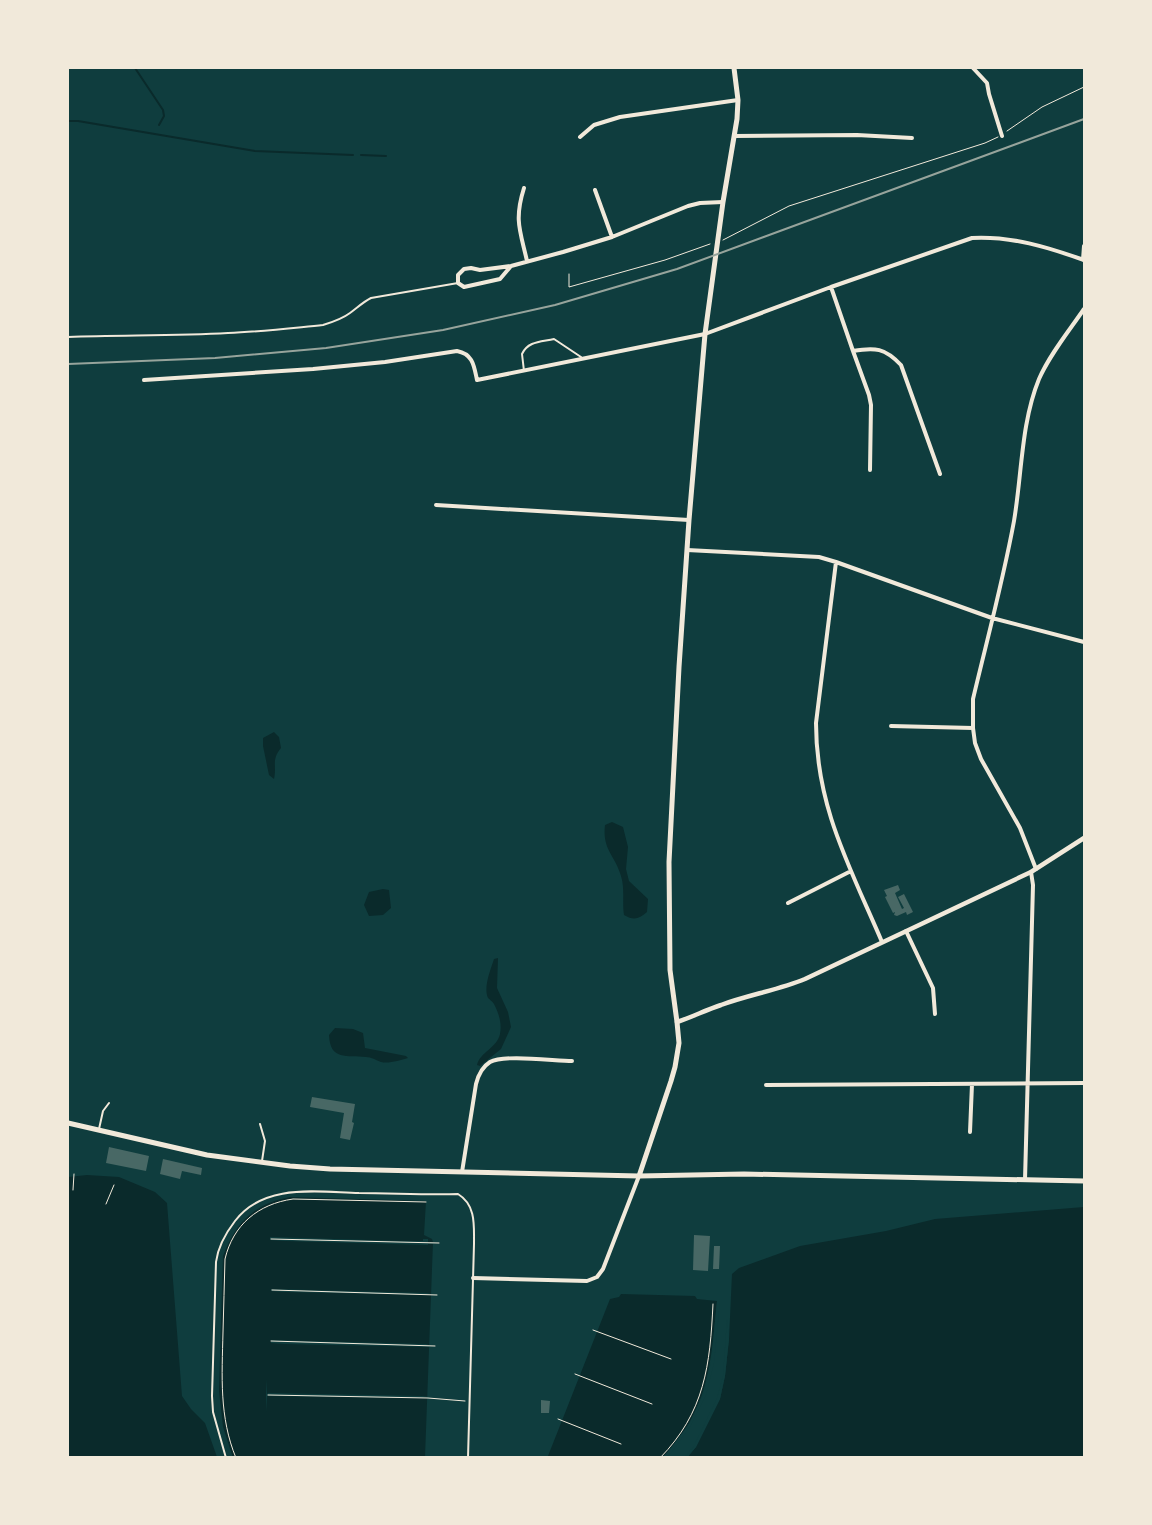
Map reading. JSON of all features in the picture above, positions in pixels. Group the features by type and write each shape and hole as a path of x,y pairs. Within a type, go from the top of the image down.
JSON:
{"main road":[{"path":"639,1176 675,1067 678,1043 670,970 669,862 689,520 705,334 738,100 734,68"},
{"path":"68,1123 207,1155 262,1163 330,1169 639,1176 744,1174 1084,1181"}],"street":[{"path":"973,68 987,83 1002,136"},
{"path":"580,137 594,125 620,117 738,100"},
{"path":"734,136 857,135 912,138"},
{"path":"524,188 519,202 517,221 527,262"},
{"path":"594,190 612,236"},
{"path":"511,266 500,279 464,287 458,283 458,275 464,269 480,270 527,262 612,236 688,206 723,202"},
{"path":"144,380 376,363 420,358 456,351 463,352 470,357 474,363 477,380 705,334 831,287 972,238 994,237 1014,239 1084,260 1084,246"},
{"path":"831,287 869,395 871,405 870,470"},
{"path":"1025,1180 1034,870 1020,828 981,759 973,728 973,699 1013,522 1029,413 1034,394 1040,377 1053,354 1084,309"},
{"path":"853,351 869,348 881,350 892,356 901,365 940,474"},
{"path":"436,505 689,520"},
{"path":"687,550 818,557 992,618 1084,642"},
{"path":"836,562 816,723 819,771 825,802 834,831 882,942"},
{"path":"891,726 973,728"},
{"path":"677,1022 721,1005 805,979 1034,870 1084,838"},
{"path":"788,903 851,871"},
{"path":"906,931 933,988 936,1014"},
{"path":"462,1172 479,1073 490,1062 503,1058 572,1062"},
{"path":"766,1084 1084,1083"},
{"path":"970,1132 972,1084"},
{"path":"473,1278 587,1281 597,1277 604,1269 639,1176"}],"lane":[{"path":"68,338 230,333 324,325 338,320 371,298 458,283"},
{"path":"524,371 522,354 526,347 534,343 554,339 584,359"},
{"path":"99,1129 103,1111 109,1103"},
{"path":"260,1124 265,1141 262,1163"},
{"path":"226,1458 213,1412 212,1396 216,1262 218,1251 223,1238 238,1217 248,1208 271,1196 293,1192 458,1194 470,1206 474,1218 468,1458"}],"path":[{"path":"719,241 789,206 1002,136 1042,107 1084,87"},
{"path":"569,274 569,286 665,260 710,244"},
{"path":"73,1190 74,1174"},
{"path":"106,1204 114,1185"},
{"path":"236,1458 230,1443 223,1411 221,1380 225,1259 231,1240 240,1227 250,1216 263,1208 277,1202 293,1199 426,1202"},
{"path":"271,1238 438,1243"},
{"path":"272,1290 437,1295"},
{"path":"660,1458 683,1429 697,1404 711,1348 714,1304"},
{"path":"593,1330 671,1359"},
{"path":"271,1341 435,1346"},
{"path":"575,1374 652,1404"},
{"path":"268,1395 433,1398 470,1401"},
{"path":"558,1420 621,1444"},
{"path":"297,1457 345,1458"}],"water":[{"path":"274,732 279,737 281,748 275,760 274,779 269,775 263,738"},
{"path":"612,822 623,827 628,847 626,869 629,881 648,899 647,912 636,918 624,915 622,881 605,841 605,825"},
{"path":"383,889 389,890 391,908 383,915 369,916 364,905 369,892"},
{"path":"498,958 497,988 508,1012 511,1027 501,1049 480,1066 477,1065 481,1057 496,1043 500,1034 499,1015 494,1004 488,998 486,989 494,959"},
{"path":"335,1028 353,1029 363,1033 365,1048 408,1058 394,1062 381,1062 368,1057 346,1056 336,1053 330,1043 329,1035"},
{"path":"87,1175 119,1177 155,1192 167,1203 182,1396 191,1409 205,1423 217,1457 68,1458 68,1177"},
{"path":"290,1197 426,1201 424,1235 432,1239 433,1242 425,1457 233,1458 223,1427 219,1391 223,1256 234,1233 248,1216 266,1204"},
{"path":"1084,1207 1084,1457 687,1458 696,1447 720,1399 725,1376 729,1339 732,1274 739,1268 800,1246 886,1231 935,1219"},
{"path":"621,1294 695,1296 697,1299 717,1301 709,1365 699,1404 678,1440 663,1457 553,1458 548,1456 610,1299 619,1297"}],"pier":[{"path":"270,1237 402,1241 423,1241 423,1239 428,1239 428,1242 433,1242 433,1244 285,1241 270,1240"},
{"path":"271,1289 427,1293 431,1295 284,1292 271,1291"},
{"path":"717,1301 720,1301 714,1363 706,1395 691,1425 666,1458 664,1457 689,1424 703,1394 711,1362"},
{"path":"727,1319 729,1339 725,1376 720,1399 696,1447 684,1458 694,1446 717,1398 723,1376"},
{"path":"271,1340 426,1344 429,1347 284,1344 271,1343"},
{"path":"266,1379 267,1395 268,1393 428,1397 267,1396 266,1412"}],"building":[{"path":"898,885 900,890 895,893 902,909 904,908 898,897 904,894 913,912 907,915 906,912 897,916 894,915 895,912 893,913 885,897 887,896 884,890"},
{"path":"312,1097 355,1104 352,1122 354,1123 350,1140 340,1138 344,1113 310,1107"},
{"path":"109,1147 149,1156 146,1171 106,1163"},
{"path":"163,1159 202,1168 201,1175 182,1171 180,1179 160,1174"},
{"path":"694,1235 710,1236 708,1271 693,1270"},
{"path":"714,1246 720,1246 719,1269 713,1269"},
{"path":"541,1400 550,1401 549,1413 541,1413"}],"waterway":[{"path":"135,68 163,110 164,116 159,125"},
{"path":"68,121 78,121 255,151 353,155"},
{"path":"361,155 386,156"}],"railway":[{"path":"68,364 215,358 326,348 443,330 555,305 677,269 1084,119"}]}
